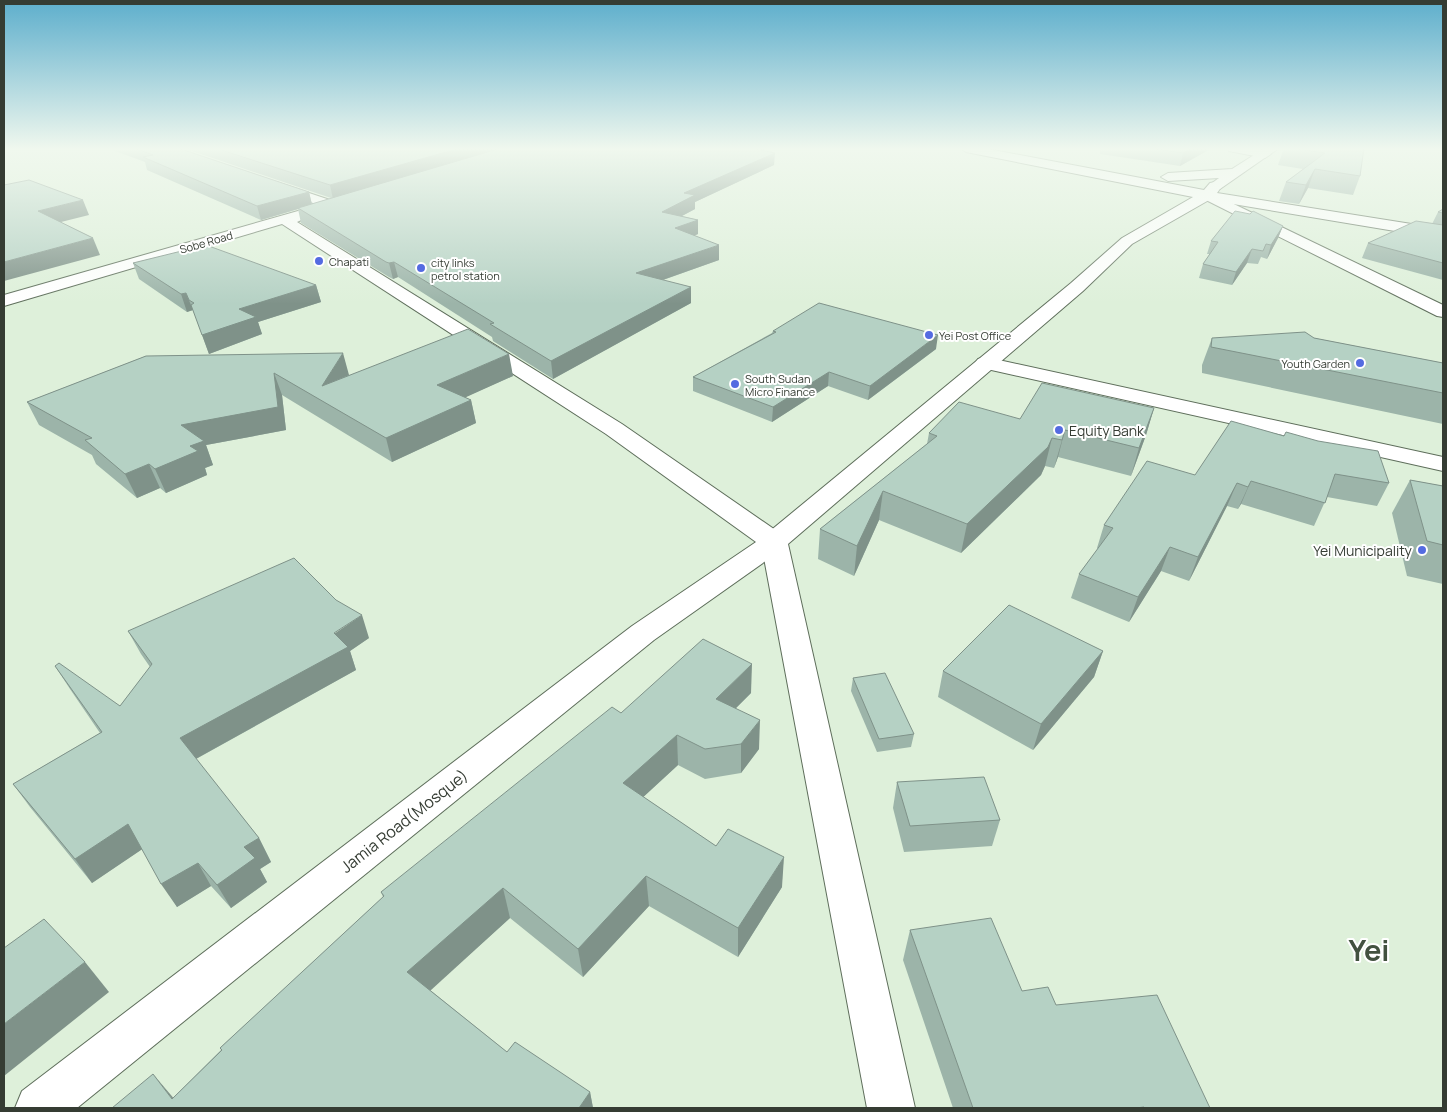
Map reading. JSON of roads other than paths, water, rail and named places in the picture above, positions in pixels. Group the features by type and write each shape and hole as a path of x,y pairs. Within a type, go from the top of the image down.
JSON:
{"street":[{"name":"Sobe Road","path":"4,301 336,204 322,200"},
{"name":"Jamia Road(Mosque)","path":"40,1108 643,633 774,542 1077,287 1134,230 1192,200"},
{"path":"1230,200 1443,312"},
{"path":"1259,200 1352,219 1443,234"},
{"path":"291,218 289,223 614,428 774,542 891,1108"},
{"path":"985,363 1443,464"}],"place":[{"name":"Chapati","path":"319,261"},
{"name":"city links petrol station","path":"421,268"},
{"name":"Yei Post Office","path":"929,335"},
{"name":"Youth Garden","path":"1360,363"},
{"name":"South Sudan Micro Finance","path":"735,384"},
{"name":"Equity Bank","path":"1059,430"},
{"name":"Yei Municipality","path":"1422,550"}],"district":[{"name":"Yei","path":"1369,950"}]}
